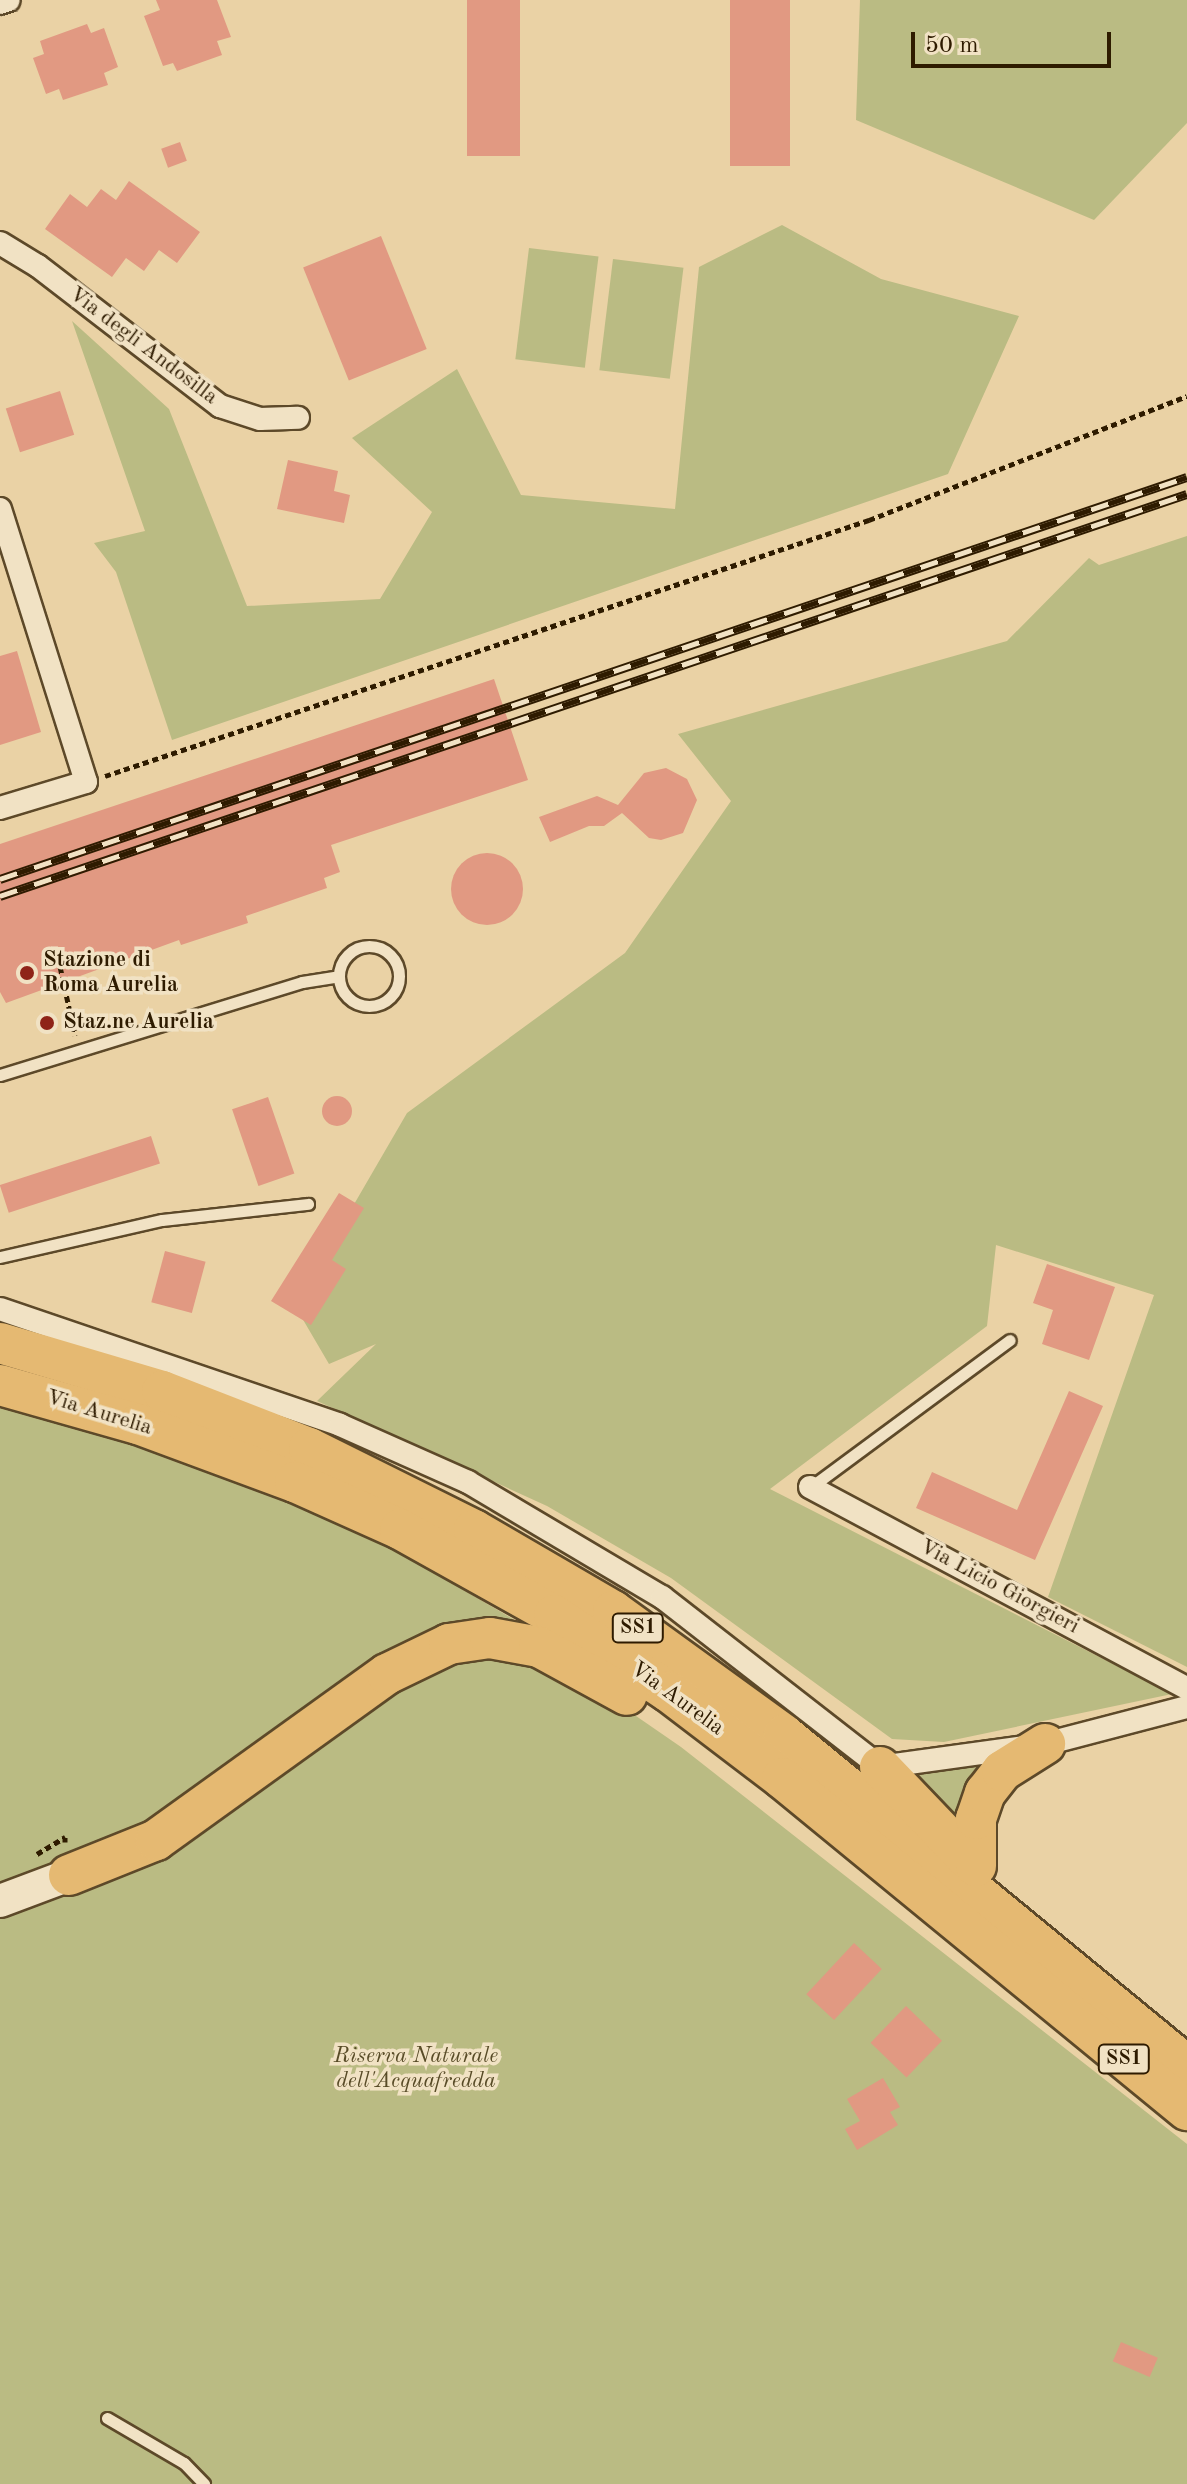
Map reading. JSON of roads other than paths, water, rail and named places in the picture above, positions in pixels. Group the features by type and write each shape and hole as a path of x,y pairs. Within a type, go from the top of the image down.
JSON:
{"highway":[{"name":"Via Aurelia","path":"0,1343 162,1391 309,1448 432,1508 613,1611 775,1728 1187,2066"},
{"name":"Via Aurelia","path":"0,1385 152,1429 270,1472 400,1529 492,1579 691,1708 1187,2110"},
{"path":"69,1875 156,1840 410,1660 449,1644 490,1638 539,1647 595,1675 818,1837 934,1904"},
{"path":"976,1866 976,1819 985,1793 1002,1771 1045,1744"},
{"path":"880,1767 976,1866 1187,2044"}],"street":[{"path":"0,3 9,0"},
{"name":"Via degli Andosilla","path":"0,243 38,266 220,406 260,419 298,418"},
{"path":"0,509 86,782 0,808"},
{"path":"0,1309 340,1425 468,1482 662,1597 880,1767 1045,1744 1187,1707"},
{"name":"Via Licio Giorgieri","path":"810,1487 1187,1688"},
{"path":"0,1901 69,1875"}],"lane":[{"path":"371,946 389,954 400,973 393,995 365,1006 347,997 339,976 349,954 371,946"},
{"path":"0,1075 302,982 339,976"},
{"path":"0,1257 162,1220 308,1204"},
{"path":"810,1487 1010,1340"},
{"path":"107,2418 184,2463 204,2484"}],"railway":[{"path":"0,879 1187,477"},
{"path":"0,896 1187,494"}],"place":[{"name":"Stazione di Roma Aurelia","path":"27,973"},
{"name":"Staz.ne Aurelia","path":"47,1023"}],"park label":[{"name":"Riserva Naturale dell'Acquafredda","path":"416,2068"}]}
